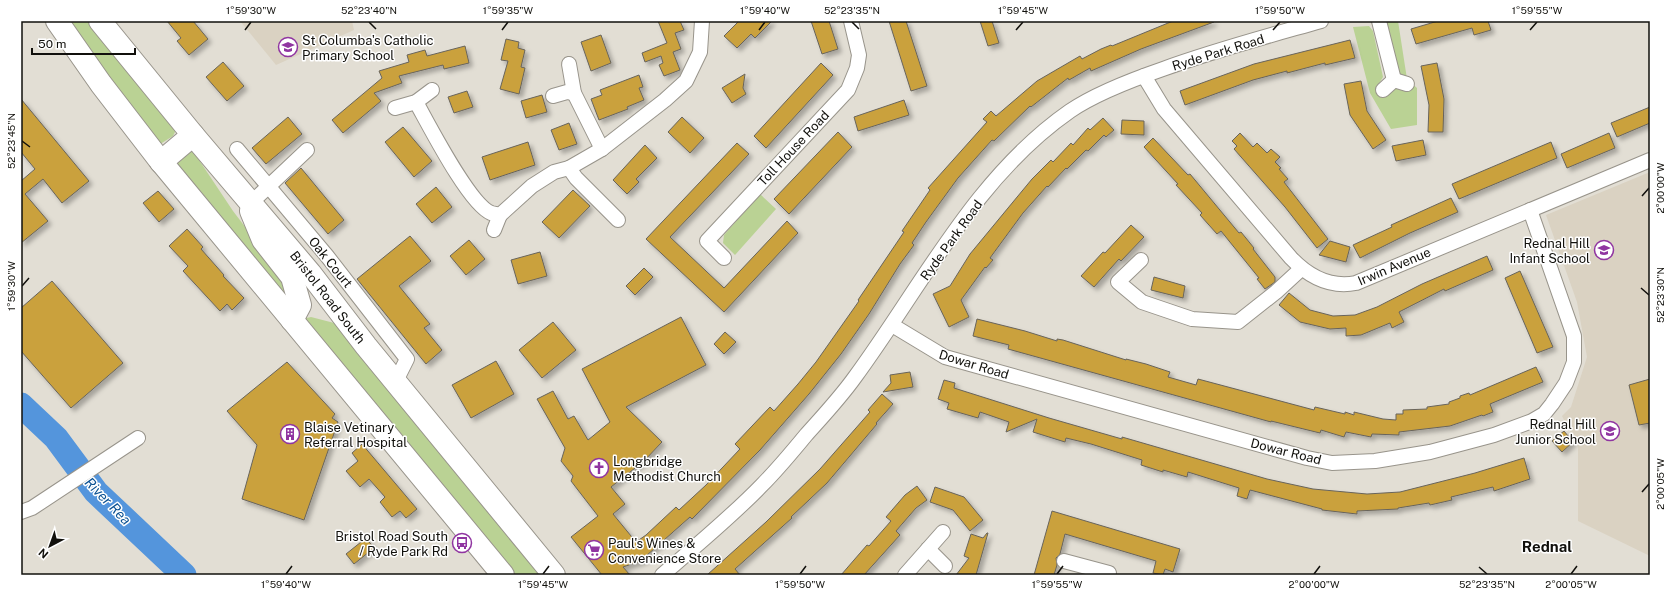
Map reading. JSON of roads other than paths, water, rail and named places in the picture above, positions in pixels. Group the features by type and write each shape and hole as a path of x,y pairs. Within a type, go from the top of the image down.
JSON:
{"highway":[{"path":"57,21 101,84 161,162 291,310 503,575"},
{"name":"Bristol Road South","path":"100,21 193,135 248,198 342,313 366,346 554,575"},
{"path":"161,162 193,135"},
{"path":"248,198 263,240 292,277 291,310"},
{"path":"291,310 342,313"}],"street":[{"path":"494,230 500,215 532,186 554,172 569,168 602,149 665,100 686,81 700,52 702,21"},
{"name":"Toll House Road","path":"724,258 707,241 848,90 858,68 858,55 851,21"},
{"name":"Ryde Park Road","path":"662,575 709,536 762,485 849,385 892,325 958,226 1004,169 1024,149 1071,110 1113,89 1210,52 1321,21"},
{"path":"1379,21 1401,82 1383,90"},
{"path":"569,64 574,93 602,149"},
{"name":"Irwin Avenue","path":"1144,76 1164,109 1301,269 1320,280 1336,285 1356,283 1650,160"},
{"path":"395,108 416,102 432,90"},
{"path":"553,96 567,92 574,93"},
{"path":"416,102 464,186 490,213 500,215"},
{"name":"Oak Court","path":"237,149 326,256 407,359 396,381"},
{"path":"248,198 269,186 307,150"},
{"path":"569,168 576,178 618,220"},
{"name":"Dowar Road","path":"892,325 945,357 1307,458 1332,463 1375,462 1430,452 1494,435 1532,421 1544,414 1566,383 1574,362 1574,336 1530,210"},
{"path":"1141,260 1118,282 1142,302 1192,319 1238,322 1276,292 1301,269"},
{"path":"21,512 32,508 138,438"},
{"path":"905,575 943,532"},
{"path":"928,549 946,566"},
{"path":"1064,561 1080,571 1109,573"}],"waterway":[{"name":"River Rea","path":"21,405 56,438 96,492 184,575"}],"place":[{"name":"St Columba's Catholic Primary School","path":"288,47"},
{"name":"Rednal Hill Infant School","path":"1604,250"},
{"name":"Rednal Hill Junior School","path":"1610,431"},
{"name":"Blaise Vetinary Referral Hospital","path":"290,434"},
{"name":"Longbridge Methodist Church","path":"599,468"},
{"name":"Bristol Road South / Ryde Park Rd","path":"462,543"},
{"name":"Paul's Wines & Convenience Store","path":"594,550"}],"district":[{"name":"Rednal","path":"1547,547"}]}
